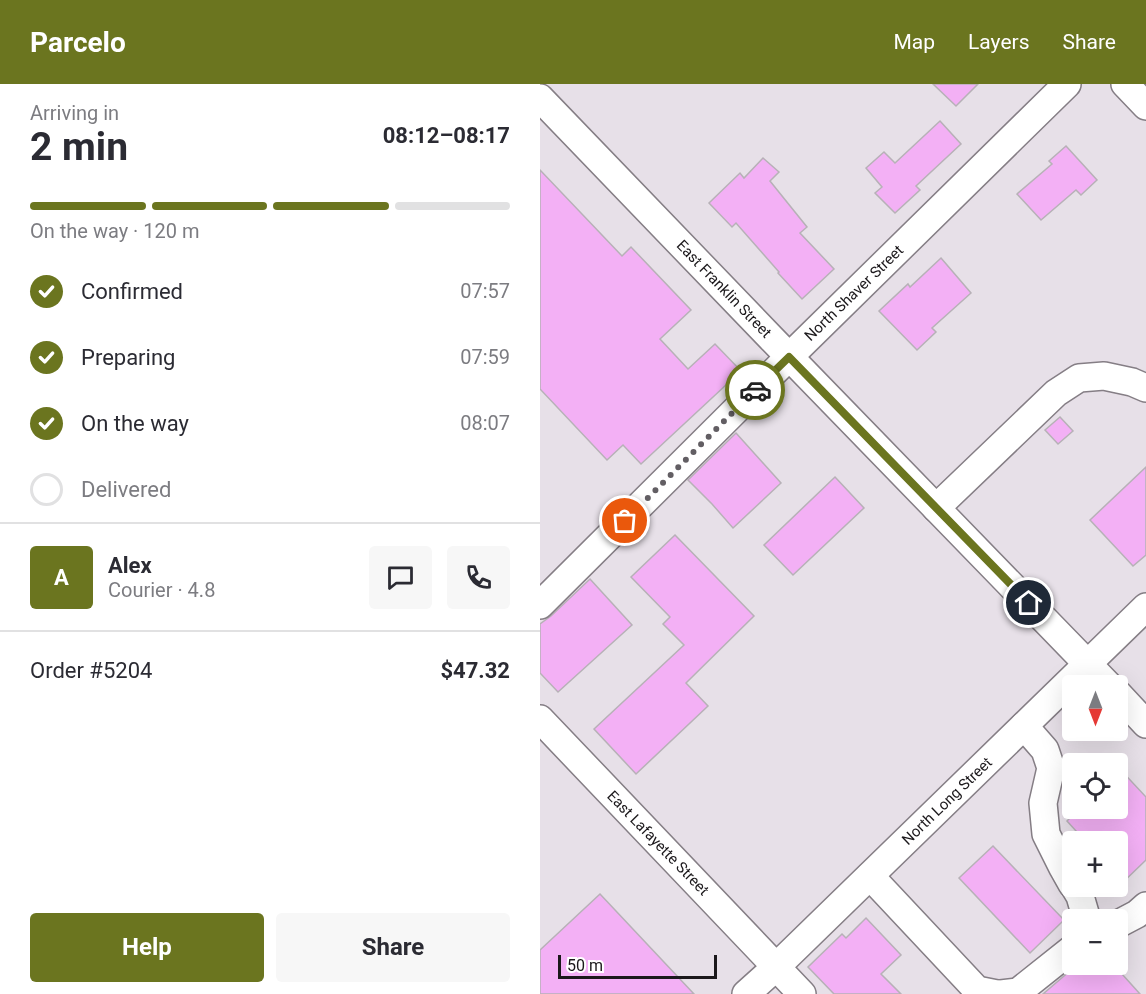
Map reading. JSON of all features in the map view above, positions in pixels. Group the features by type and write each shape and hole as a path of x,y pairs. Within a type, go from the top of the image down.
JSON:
{"street":[{"name":"North Shaver Street","path":"540,605 1067,84"},
{"path":"1125,84 1146,106"},
{"name":"East Franklin Street","path":"540,98 1098,675"},
{"path":"936,508 1056,393 1079,378 1104,376 1132,382 1146,388"},
{"name":"North Long Street","path":"746,994 1146,607"},
{"path":"1128,705 1146,724"},
{"name":"East Lafayette Street","path":"540,719 802,994"},
{"path":"1023,726 1045,750 1051,768 1043,803 1046,834 1062,864"},
{"path":"870,876 977,990 999,994 1018,992 1062,957"},
{"path":"1128,919 1146,906"}],"building":[{"path":"933,84 978,84 956,106"},
{"path":"940,121 961,144 916,186 920,190 895,213 875,193 882,187 866,168 884,152 895,163"},
{"path":"1066,146 1097,180 1081,195 1076,190 1041,220 1017,194 1052,164 1049,161"},
{"path":"763,158 779,172 770,181 807,227 800,233 834,269 802,299 736,223 732,227 709,203 740,173 744,178"},
{"path":"540,170 622,256 631,247 691,310 660,339 688,369 715,344 741,371 641,464 623,445 607,460 540,389"},
{"path":"941,258 971,293 932,328 936,332 917,350 879,311 908,284 910,287"},
{"path":"1060,417 1073,431 1058,444 1045,430"},
{"path":"736,433 781,483 733,528 688,480"},
{"path":"1146,467 1146,555 1133,566 1090,520"},
{"path":"835,477 864,508 793,575 764,545"},
{"path":"675,535 754,616 686,683 708,706 636,774 594,729 684,645 663,624 670,617 631,577"},
{"path":"590,579 632,625 558,692 540,673 540,624"},
{"path":"1128,778 1146,797 1146,860 1128,877 1128,831 1076,831 1067,821 1069,819 1128,819"},
{"path":"993,846 1062,918 1062,922 1030,953 959,878"},
{"path":"600,894 694,994 540,994 540,950"},
{"path":"866,918 901,955 881,974 901,994 834,994 808,967 842,934 846,938"},
{"path":"1065,975 1123,975 1140,994 1043,994"}],"way so far":[{"path":"625,521 755,390"}],"route":[{"path":"755,390 789,357 1029,603"}]}
